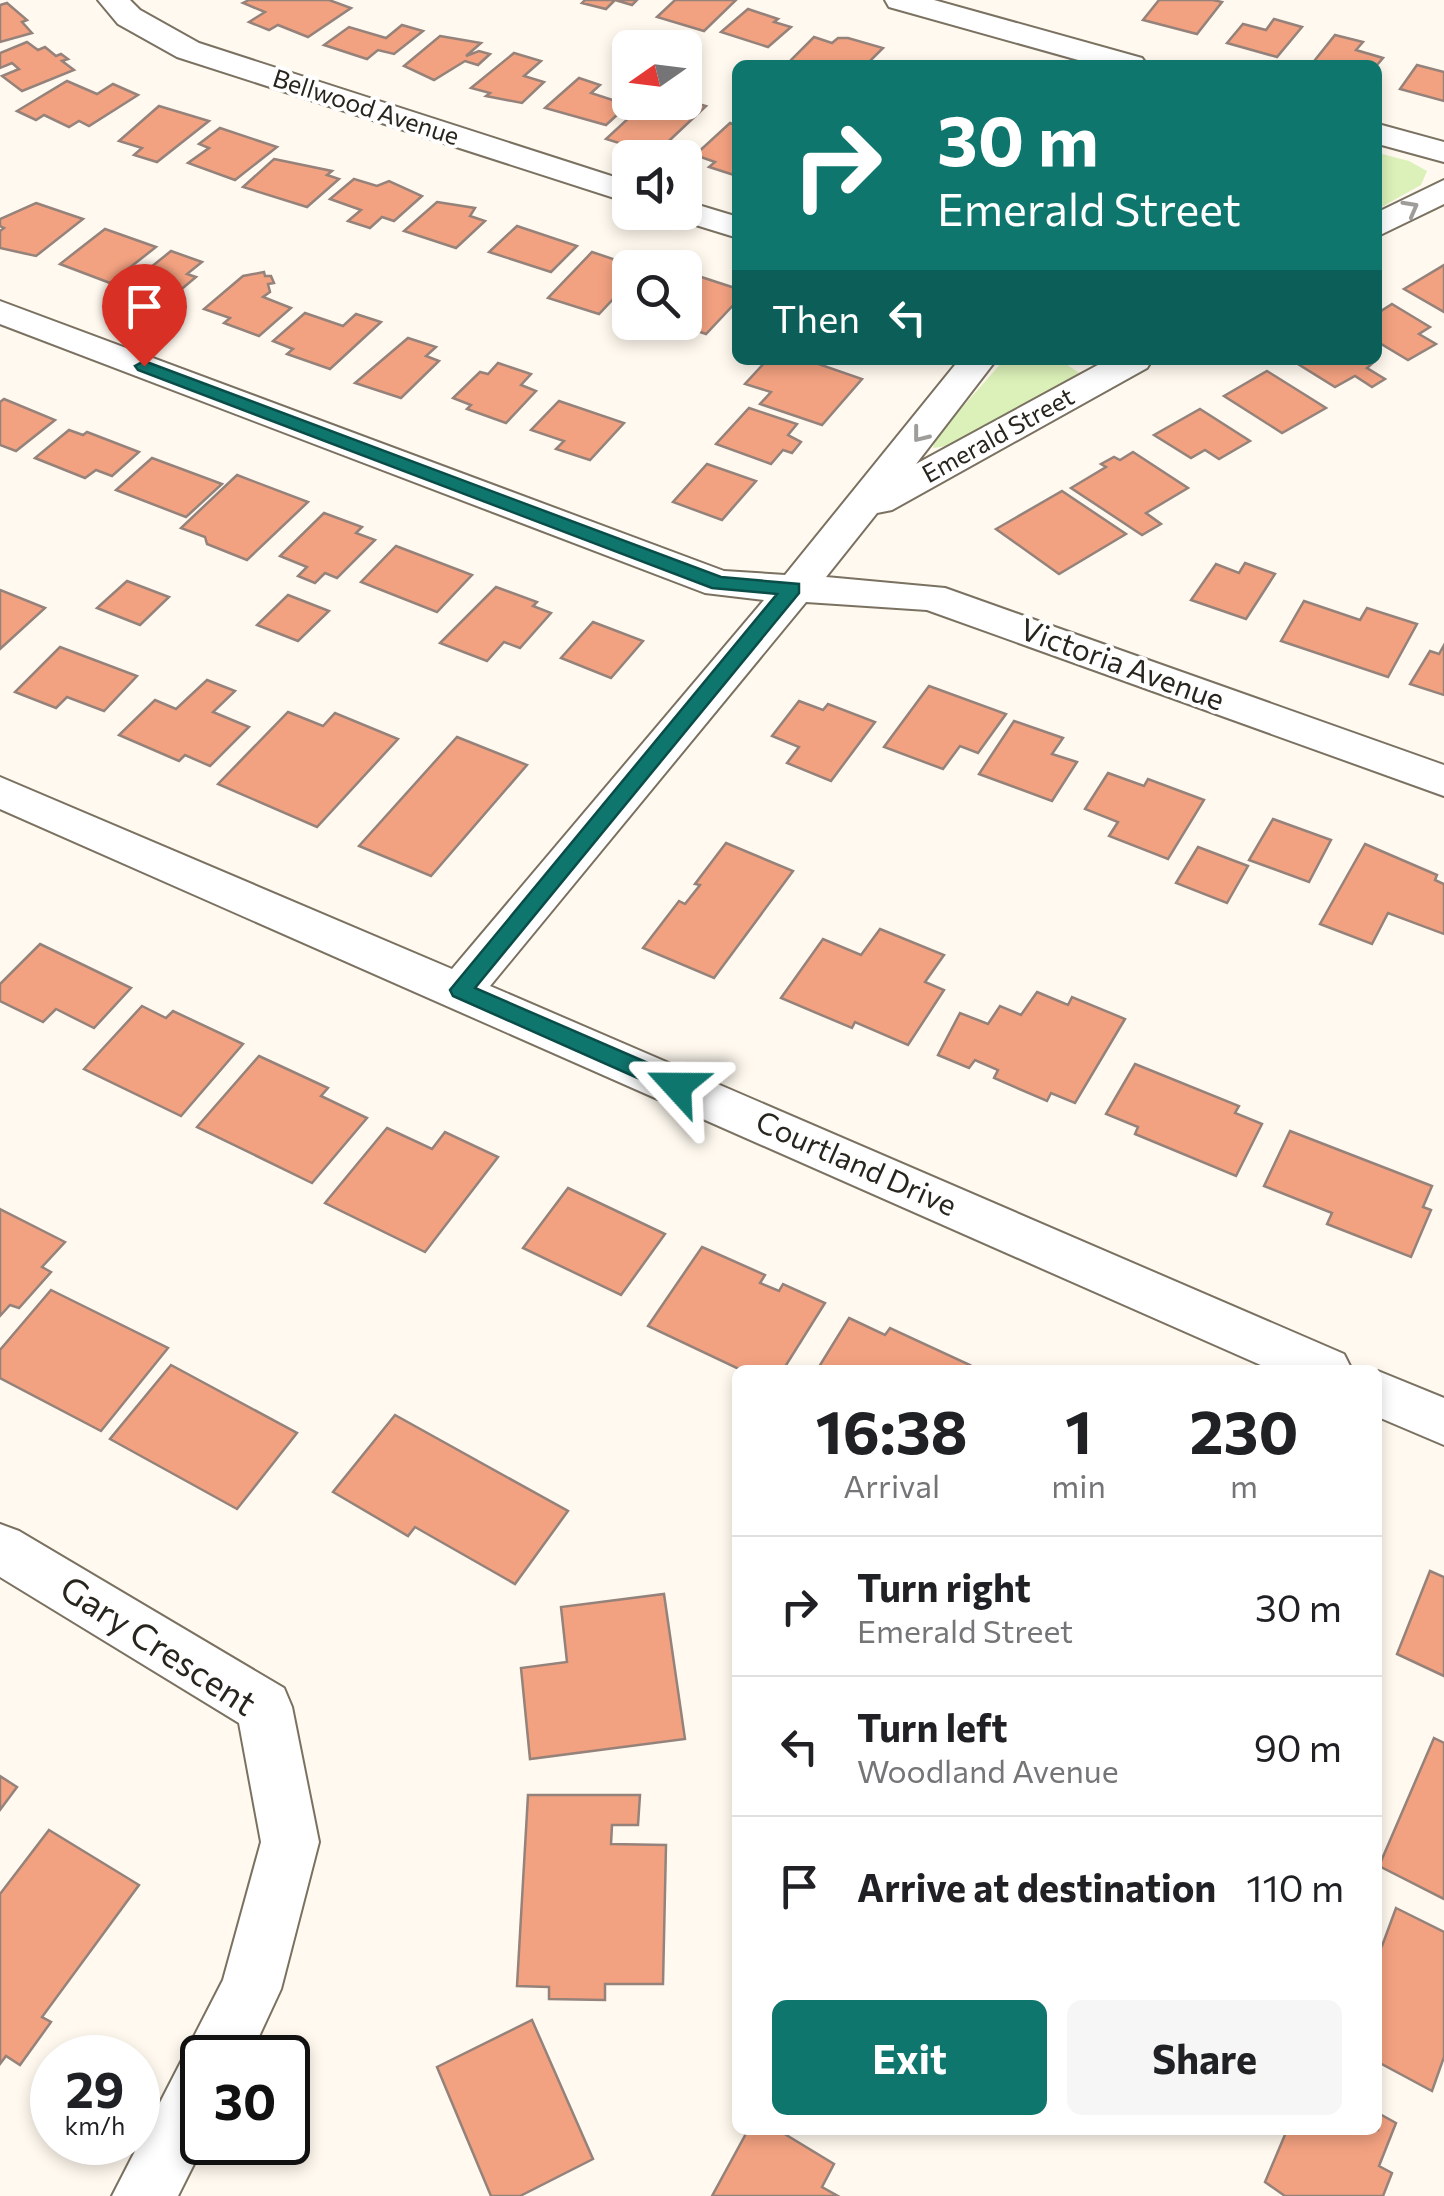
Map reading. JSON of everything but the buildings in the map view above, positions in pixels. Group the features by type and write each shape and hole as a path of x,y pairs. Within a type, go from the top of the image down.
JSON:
{"street":[{"name":"Bellwood Avenue","path":"113,0 129,17 188,50 612,187"},
{"path":"900,0 1113,60"},
{"path":"1382,135 1444,152"},
{"path":"1382,224 1444,190"},
{"path":"702,216 732,226"},
{"name":"Victoria Avenue","path":"0,312 718,584 931,597 1444,780"},
{"name":"Emerald Street","path":"460,990 792,588 862,510 974,365"},
{"name":"Emerald Street","path":"862,510 1124,365"},
{"name":"Courtland Drive","path":"0,792 1315,1365"},
{"path":"1382,1394 1444,1422"},
{"name":"Gary Crescent","path":"0,1548 264,1707 290,1842 251,1989 228,2035"},
{"path":"144,2196 180,2126"}],"green space":[{"path":"1382,154 1409,161 1427,171 1421,185 1382,207"},
{"path":"1000,365 1068,365 1081,374 947,446 933,448 935,438"}],"route":[{"path":"144,366 718,584 792,588 460,990 677,1086"}]}
